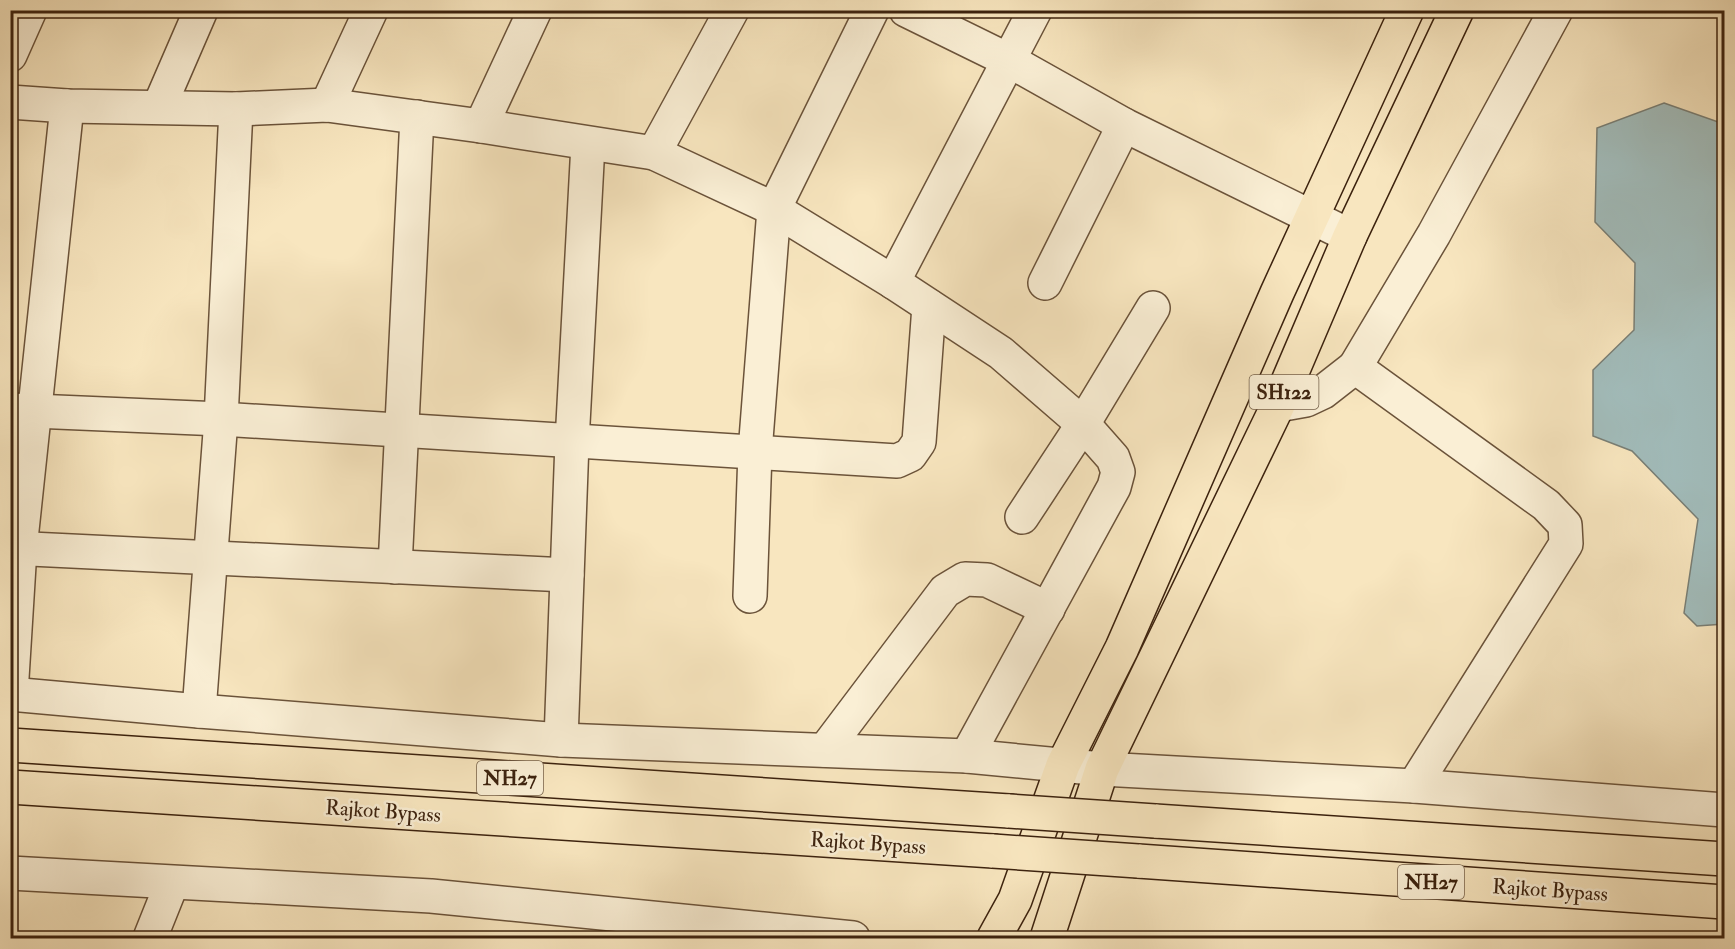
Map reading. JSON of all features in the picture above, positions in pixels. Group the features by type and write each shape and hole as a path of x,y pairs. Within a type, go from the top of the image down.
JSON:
{"main road":[{"name":"SH122","path":"1063,765 1122,648 1312,217 1407,10"},
{"name":"SH122","path":"1102,769 1278,405 1350,236 1450,13"},
{"name":"Rajkot Bypass","path":"10,745 1725,859"},
{"path":"994,939 1015,900 1063,765"},
{"path":"1047,939 1102,769"},
{"name":"Rajkot Bypass","path":"10,787 993,851 1725,902"}],"street":[{"path":"10,55 30,10"},
{"path":"159,107 201,10"},
{"path":"327,105 371,10"},
{"path":"481,126 535,10"},
{"path":"654,153 732,10"},
{"path":"750,596 755,453 774,209 872,10"},
{"path":"906,10 1010,61 1124,124 1350,236"},
{"path":"893,282 1035,10"},
{"path":"1278,405 1306,400 1323,392 1355,368 1434,234 1556,10"},
{"path":"10,102 67,106 236,109 327,105 654,153 774,209 893,282 1001,353 1083,424 1113,458 1118,472 1114,487 967,756"},
{"path":"67,106 23,411 15,549 11,694 561,740 967,756 1102,769 1414,786 1725,810"},
{"path":"199,711 221,419 236,109"},
{"path":"396,567 417,117"},
{"path":"1045,283 1124,124"},
{"path":"561,740 572,442 588,144"},
{"path":"23,411 221,419 897,461 910,455 919,442 929,306"},
{"path":"1022,517 1083,424 1153,308"},
{"path":"1355,368 1546,506 1565,525 1566,544 1414,786"},
{"path":"15,549 567,575"},
{"path":"825,750 945,591 965,579 987,580 1048,609"},
{"path":"16,881 172,883 431,896 593,926 853,939"},
{"path":"150,939 172,883"}],"water":[{"path":"1664,103 1724,124 1724,624 1697,626 1684,613 1698,519 1632,451 1593,436 1593,370 1634,330 1635,263 1595,222 1597,128"}]}
